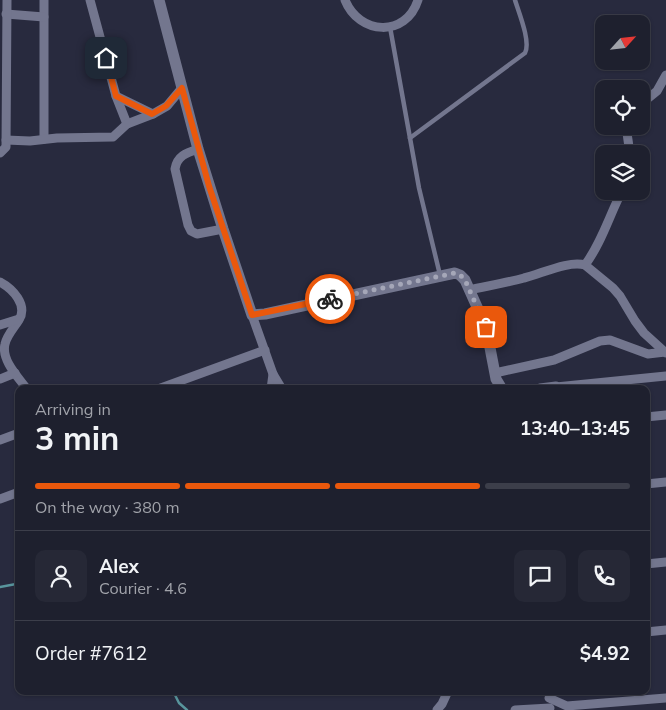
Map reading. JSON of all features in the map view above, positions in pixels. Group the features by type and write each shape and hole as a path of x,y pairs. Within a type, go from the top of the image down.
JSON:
{"street":[{"path":"0,154 6,147 3,77 6,0"},
{"path":"44,0 44,139"},
{"path":"158,0 198,149 222,229 273,374 280,385"},
{"path":"345,0 351,12 360,21 373,27 390,27 399,24 409,16 418,0"},
{"path":"93,1 116,96 127,124"},
{"path":"6,14 44,17"},
{"path":"650,97 657,91 666,75"},
{"path":"6,140 113,138 127,124 166,106 182,88"},
{"path":"116,96 152,114"},
{"path":"198,149 181,156 176,162 175,169 188,225 191,231 197,234 222,229"},
{"path":"585,265 596,251 617,200"},
{"path":"469,290 524,278 570,265 585,265 613,288 644,333 665,353"},
{"path":"252,315 455,273 460,275 469,290 486,327 499,385"},
{"path":"0,282 14,293 19,300 22,313 4,345 9,364 24,385"},
{"path":"0,325 19,319"},
{"path":"495,373 554,360 600,341 610,340 648,354 665,353"},
{"path":"169,385 265,350"},
{"path":"0,379 15,372"},
{"path":"272,385 273,374"},
{"path":"575,385 666,376"},
{"path":"642,378 642,385"},
{"path":"650,417 666,415"},
{"path":"0,440 15,434"},
{"path":"650,484 666,482"},
{"path":"0,499 15,493"},
{"path":"650,564 666,562"},
{"path":"650,632 666,630"},
{"path":"437,710 446,695"},
{"path":"515,710 550,702 567,706 666,698"}],"lane":[{"path":"410,138 525,53 527,48 526,38 515,0"},
{"path":"390,27 419,188 440,276"}],"waterway":[{"path":"0,587 15,584"},
{"path":"175,695 179,703 187,710"}],"way so far":[{"path":"330,299 455,273 465,280 486,327"}],"route":[{"path":"106,58 116,96 152,114 166,106 182,88 222,229 252,315 265,314 330,299"}]}
